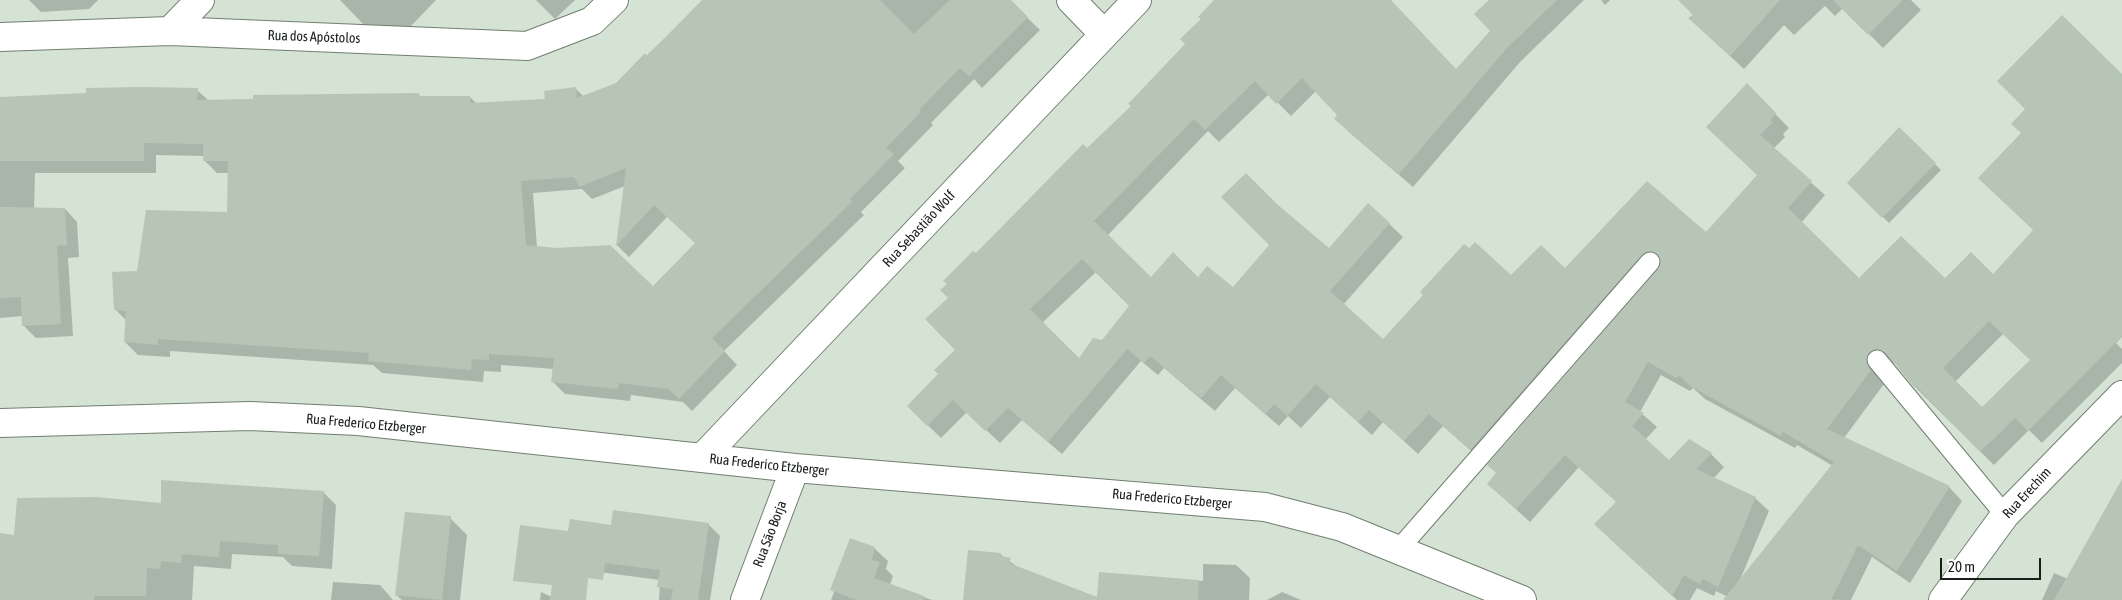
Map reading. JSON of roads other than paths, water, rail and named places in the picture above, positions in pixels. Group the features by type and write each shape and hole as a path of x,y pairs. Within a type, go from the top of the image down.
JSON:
{"street":[{"path":"170,31 200,0"},
{"name":"Rua dos Apóstolos","path":"0,37 170,31 527,46 592,21 614,0"},
{"path":"1070,0 1104,34"},
{"name":"Rua Sebastião Wolf","path":"702,458 1137,0"},
{"name":"Rua Erechim","path":"1943,600 2005,515 2122,395"},
{"name":"Rua Frederico Etzberger","path":"0,423 250,416 358,421 795,468 1265,507 1342,527 1522,600"},
{"name":"Rua São Borja","path":"745,600 795,468"}],"lane":[{"path":"1398,550 1650,262"},
{"path":"1877,360 2005,515"}]}
